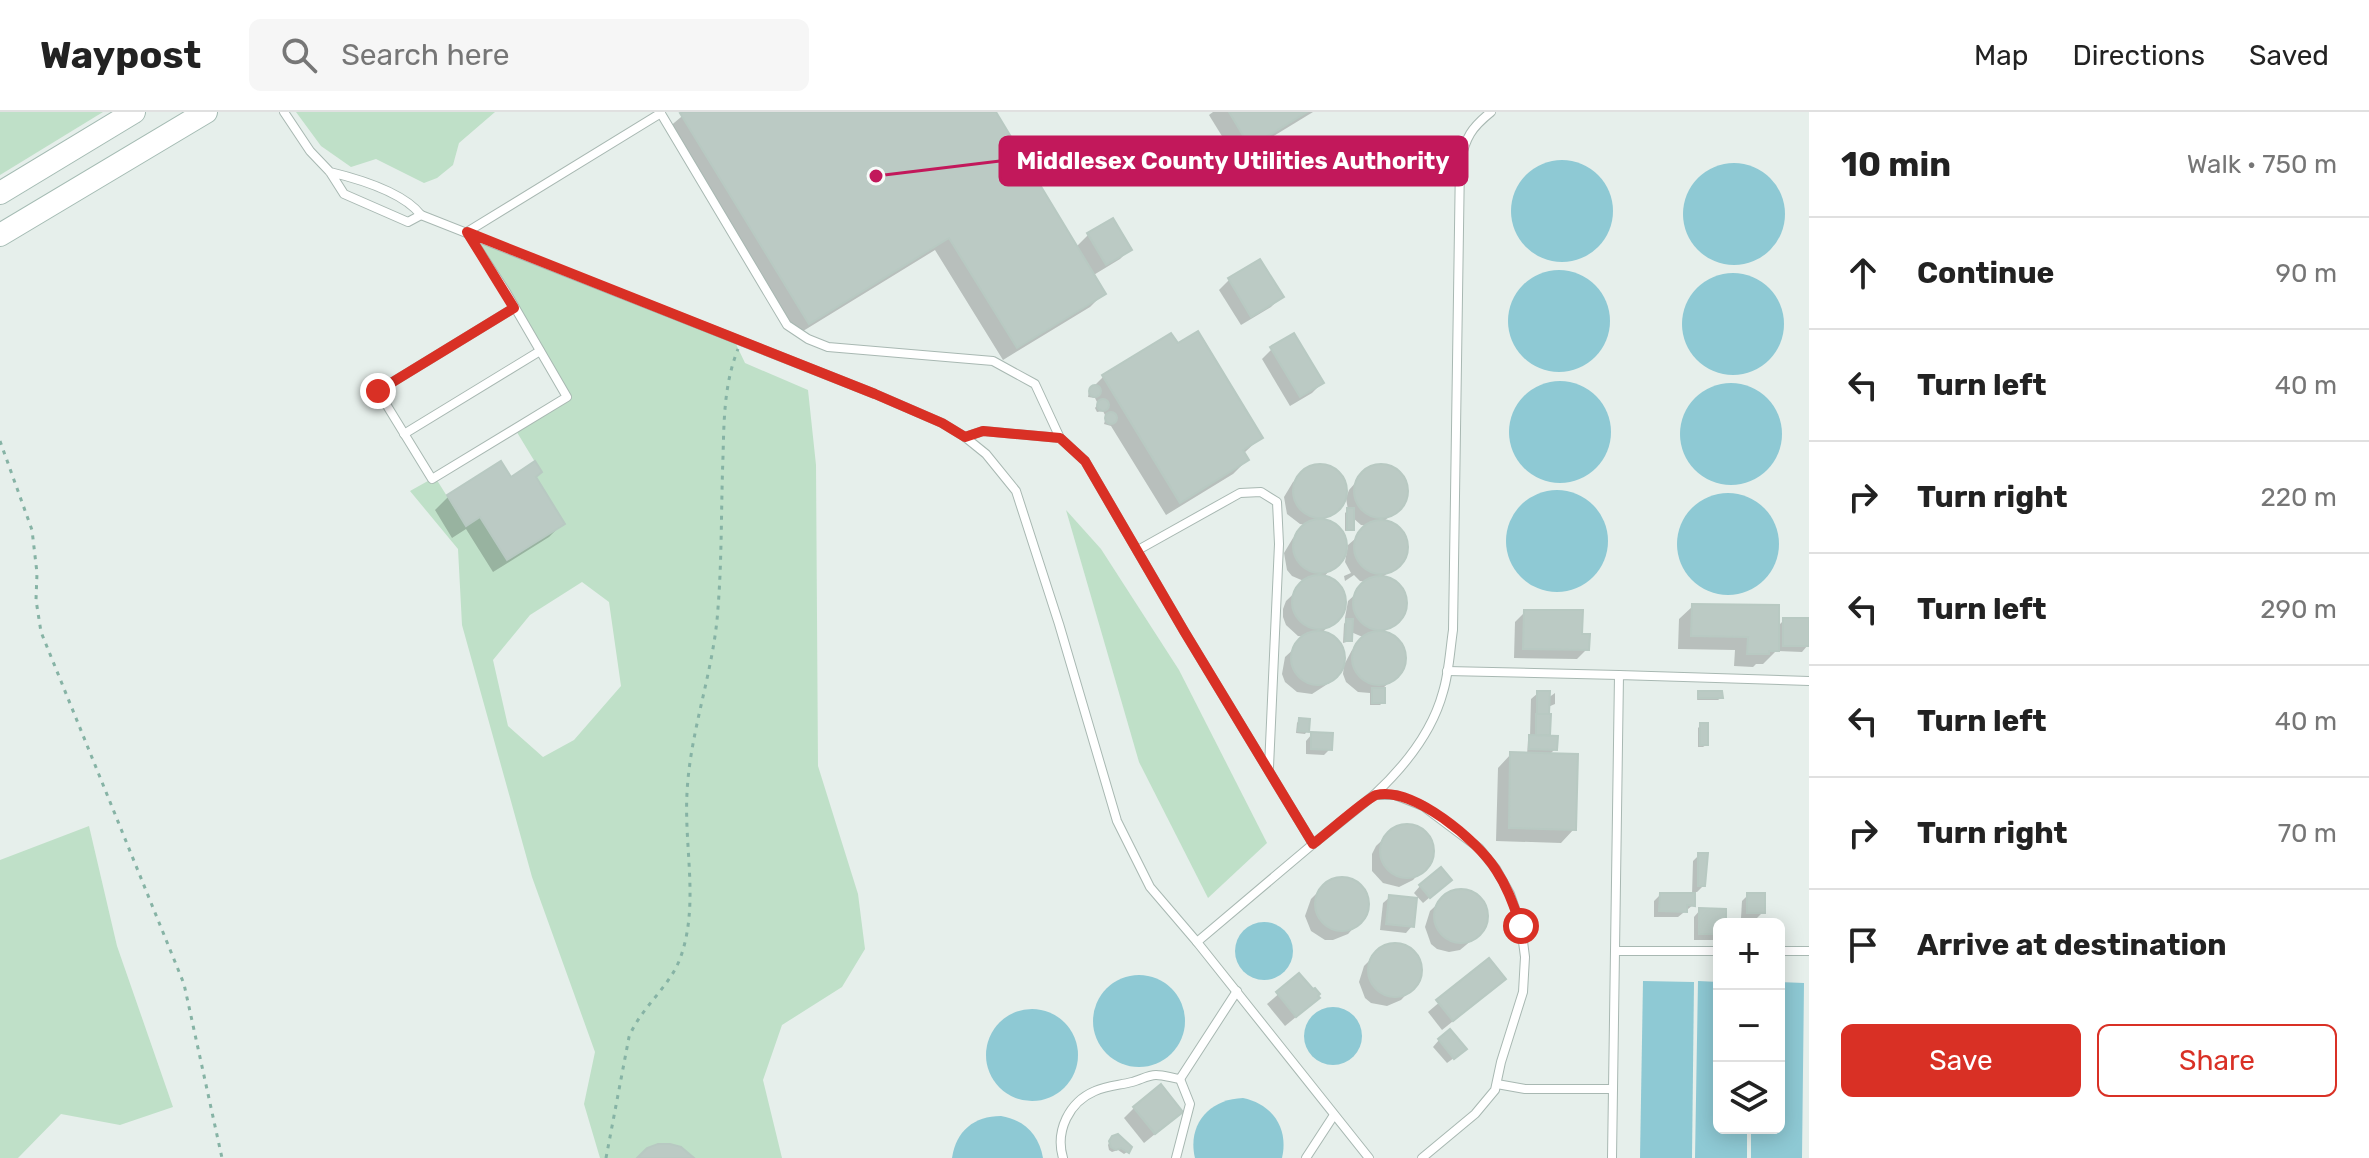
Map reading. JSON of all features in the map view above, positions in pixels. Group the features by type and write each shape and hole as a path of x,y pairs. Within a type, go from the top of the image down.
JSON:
{"main road":[{"path":"0,193 134,112"},
{"path":"0,235 206,112"}],"lane":[{"path":"284,112 344,194 408,222 421,215"},
{"path":"467,232 660,112 787,325 808,339 828,347 993,361 1035,384 1060,438 1085,461 1313,844"},
{"path":"1197,942 1404,767 1426,731 1443,693 1453,630 1460,162 1465,139 1477,123 1491,112"},
{"path":"330,172 411,202 421,215 875,394 942,423 986,454 1016,491 1117,821 1150,887 1369,1158"},
{"path":"467,232 514,308 567,397 432,479 378,391 514,308"},
{"path":"404,434 540,351"},
{"path":"965,437 983,431 1060,438"},
{"path":"1138,550 1240,493 1261,492 1277,502 1279,544 1268,768"},
{"path":"1447,671 1809,681"},
{"path":"1612,1158 1619,675"},
{"path":"1374,795 1395,795 1423,806 1479,848 1510,894 1521,926 1525,957 1523,992 1495,1090 1475,1114 1422,1158"},
{"path":"1616,951 1713,951"},
{"path":"1785,951 1809,951"},
{"path":"1180,1079 1237,991"},
{"path":"1063,1158 1060,1150 1061,1130 1068,1113 1081,1099 1097,1090 1134,1082 1153,1074 1180,1079"},
{"path":"1176,1158 1190,1104 1180,1079"},
{"path":"1497,1084 1525,1089 1613,1089"},
{"path":"1306,1158 1334,1115"}],"path":[{"path":"606,1158 629,1037 634,1024 673,972 681,957 686,932 690,888 686,839 687,791 695,729 712,655 718,610 725,398 741,342"},
{"path":"0,441 32,530 41,632 184,984 222,1158"}],"green space":[{"path":"0,112 103,112 0,175"},
{"path":"296,112 495,112 459,143 453,165 437,178 424,183 376,159 351,167 321,146"},
{"path":"467,232 734,340 745,363 808,390 816,465 818,766 858,894 865,949 842,987 782,1025 763,1080 782,1158 694,1158 680,1147 666,1144 651,1148 637,1158 600,1158 584,1104 595,1052 532,877 462,625 458,549 410,491 435,477 465,525 480,517 507,560 564,524 536,477 541,472 515,429 567,397","holes":["582,582 609,602 621,686 574,740 543,757 508,726 493,660 530,615"]},
{"path":"1066,510 1101,549 1179,670 1267,843 1208,898 1139,762"},
{"path":"89,826 117,946 173,1107 120,1125 61,1114 18,1158 0,1158 0,860"}],"water":[{"path":"1562,160 1581,164 1598,175 1609,192 1613,211 1609,230 1598,247 1581,258 1562,262 1543,258 1526,247 1515,230 1511,211 1515,192 1526,175 1543,164"},
{"path":"1734,163 1753,167 1770,178 1781,195 1785,214 1781,233 1770,250 1753,261 1734,265 1715,261 1698,250 1687,233 1683,214 1687,195 1698,178 1715,167"},
{"path":"1559,270 1578,274 1595,285 1606,302 1610,321 1606,340 1595,357 1578,368 1559,372 1540,368 1523,357 1512,340 1508,321 1512,302 1523,285 1540,274"},
{"path":"1733,273 1752,277 1769,288 1780,305 1784,324 1780,343 1769,360 1752,371 1733,375 1714,371 1697,360 1686,343 1682,324 1686,305 1697,288 1714,277"},
{"path":"1560,381 1579,385 1596,396 1607,413 1611,432 1607,451 1596,468 1579,479 1560,483 1541,479 1524,468 1513,451 1509,432 1513,413 1524,396 1541,385"},
{"path":"1731,383 1750,387 1767,398 1778,415 1782,434 1778,453 1767,470 1750,481 1731,485 1712,481 1695,470 1684,453 1680,434 1684,415 1695,398 1712,387"},
{"path":"1557,490 1576,494 1593,505 1604,522 1608,541 1604,560 1593,577 1576,588 1557,592 1538,588 1521,577 1510,560 1506,541 1510,522 1521,505 1538,494"},
{"path":"1728,493 1747,497 1764,508 1775,525 1779,544 1775,563 1764,580 1747,591 1728,595 1709,591 1692,580 1681,563 1677,544 1681,525 1692,508 1709,497"},
{"path":"1264,922 1284,931 1293,951 1284,971 1264,980 1244,971 1235,951 1244,931"},
{"path":"1139,975 1156,979 1171,989 1181,1004 1185,1021 1181,1038 1171,1053 1156,1063 1139,1067 1122,1063 1107,1053 1097,1038 1093,1021 1097,1004 1107,989 1122,979"},
{"path":"1643,981 1694,982 1692,1158 1640,1158"},
{"path":"1698,981 1713,982 1713,1134 1747,1134 1747,1158 1695,1158"},
{"path":"1785,982 1804,983 1802,1158 1751,1158 1751,1134 1785,1134"},
{"path":"1333,1007 1353,1016 1362,1036 1353,1056 1333,1065 1313,1056 1304,1036 1313,1016"},
{"path":"1032,1009 1049,1013 1064,1023 1074,1038 1078,1055 1074,1072 1064,1087 1049,1097 1032,1101 1015,1097 1000,1087 990,1072 986,1055 990,1038 1000,1023 1015,1013"},
{"path":"1243,1098 1262,1106 1276,1119 1283,1137 1282,1158 1195,1158 1194,1135 1203,1116 1220,1103"},
{"path":"1001,1116 1017,1121 1030,1130 1043,1158 952,1158 958,1140 968,1127 983,1119"}],"building":[{"path":"996,112 1106,294 1017,348 949,238 809,324 680,113"},
{"path":"1229,112 1307,112 1250,147"},
{"path":"1113,218 1132,250 1106,265 1087,233"},
{"path":"1260,259 1284,297 1251,317 1228,278"},
{"path":"1198,331 1263,438 1243,450 1249,460 1180,503 1102,375 1171,333 1178,343"},
{"path":"1294,333 1324,383 1300,397 1270,347"},
{"path":"1095,385 1101,391 1095,397 1089,391"},
{"path":"1103,399 1109,405 1103,411 1097,405"},
{"path":"1111,412 1117,418 1111,424 1105,418"},
{"path":"501,461 511,477 535,461 542,472 536,477 565,524 507,560 480,517 466,526 447,495"},
{"path":"1320,464 1339,472 1347,491 1339,510 1320,518 1301,510 1293,491 1301,472"},
{"path":"1381,464 1400,472 1408,491 1400,510 1381,518 1362,510 1354,491 1362,472"},
{"path":"1347,508 1354,508 1354,530 1347,530"},
{"path":"1320,519 1339,527 1347,546 1339,565 1320,573 1301,565 1293,546 1301,527"},
{"path":"1381,520 1400,528 1408,547 1400,566 1381,574 1362,566 1354,547 1362,528"},
{"path":"1319,575 1338,583 1346,602 1338,621 1319,629 1300,621 1292,602 1300,583"},
{"path":"1380,576 1399,584 1407,603 1399,622 1380,630 1361,622 1353,603 1361,584"},
{"path":"1692,604 1779,605 1779,651 1747,654 1748,637 1691,636"},
{"path":"1524,610 1583,610 1582,634 1590,634 1589,650 1523,649"},
{"path":"1783,618 1809,618 1809,646 1783,646"},
{"path":"1346,619 1353,619 1352,641 1345,641"},
{"path":"1318,631 1337,639 1345,658 1337,677 1318,685 1299,677 1291,658 1299,639"},
{"path":"1379,631 1398,639 1406,658 1398,677 1379,685 1360,677 1352,658 1360,639"},
{"path":"1372,688 1385,688 1385,703 1372,703"},
{"path":"1537,691 1550,691 1549,714 1537,714"},
{"path":"1698,691 1722,691 1723,698 1698,698"},
{"path":"1536,714 1551,714 1550,735 1536,735"},
{"path":"1299,718 1310,719 1309,732 1298,731"},
{"path":"1700,723 1708,723 1708,745 1700,745"},
{"path":"1311,732 1333,733 1332,750 1311,749"},
{"path":"1529,735 1558,736 1557,750 1529,749"},
{"path":"1510,752 1578,754 1576,830 1509,828"},
{"path":"1407,824 1426,832 1434,851 1426,870 1407,878 1388,870 1380,851 1388,832"},
{"path":"1698,853 1708,853 1705,886 1698,886"},
{"path":"1441,867 1452,880 1430,898 1419,885"},
{"path":"1342,877 1361,885 1369,904 1361,923 1342,931 1323,923 1315,904 1323,885"},
{"path":"1461,889 1480,897 1488,916 1480,935 1461,943 1442,935 1434,916 1442,897"},
{"path":"1660,893 1695,893 1695,906 1687,905 1687,912 1659,911"},
{"path":"1747,893 1765,893 1765,913 1747,913"},
{"path":"1389,895 1417,898 1414,927 1386,924"},
{"path":"1699,908 1726,909 1726,918 1713,918 1713,934 1699,934"},
{"path":"1395,943 1414,951 1422,970 1414,989 1395,997 1376,989 1368,970 1376,951"},
{"path":"1489,958 1506,979 1453,1021 1436,1000"},
{"path":"1299,973 1315,988 1320,998 1296,1017 1276,992"},
{"path":"1450,1029 1467,1049 1454,1059 1438,1039"},
{"path":"1161,1084 1183,1112 1155,1134 1133,1107"},
{"path":"1118,1134 1132,1147 1129,1153 1111,1147 1109,1141"},
{"path":"658,1144 681,1147 694,1158 637,1158 647,1148"}],"place":[{"name":"Middlesex County Utilities Authority","path":"876,176"}],"route":[{"path":"378,391 514,308 467,232 875,394 942,423 965,437 983,431 1060,438 1085,461 1313,844 1374,795 1395,795 1423,806 1479,848 1510,894 1521,926"}]}
